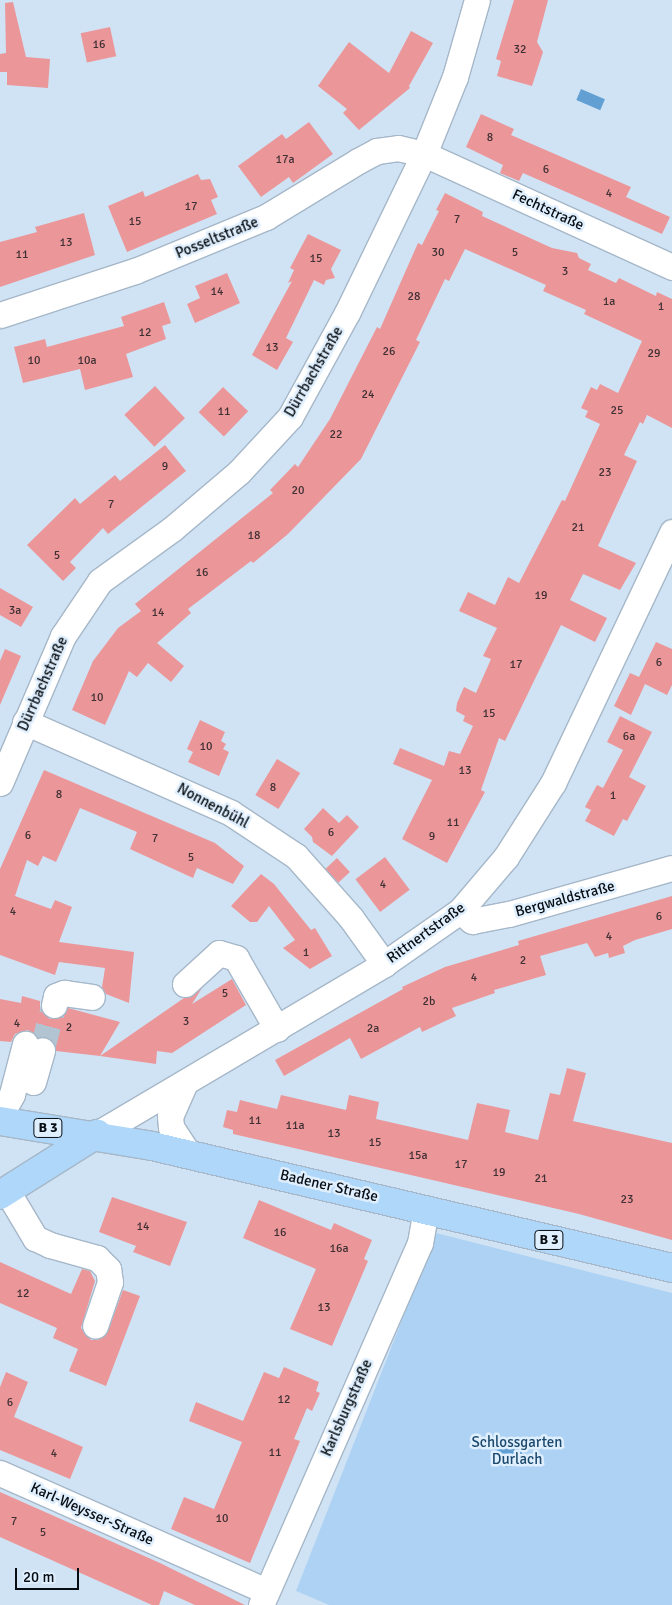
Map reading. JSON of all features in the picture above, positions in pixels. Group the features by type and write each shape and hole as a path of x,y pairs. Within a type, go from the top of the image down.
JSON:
{"main road":[{"name":"B 3","path":"3,1120 97,1134"},
{"name":"Badener Straße","path":"97,1134 426,1209 672,1268"},
{"path":"4,1193 97,1134"}],"street":[{"name":"Dürrbachstraße","path":"0,783 63,636 100,580 172,528 240,472 290,417 347,313 424,154 455,77 478,0"},
{"name":"Posseltstraße","path":"0,315 135,271 266,217 377,151 398,148 424,154"},
{"name":"Fechtstraße","path":"424,154 672,267"},
{"name":"Rittnertstraße","path":"97,1134 184,1085 384,964 460,912 506,858 553,783 672,532"},
{"name":"Nonnenbühl","path":"25,722 231,812 296,856 351,918 384,964"},
{"name":"Bergwaldstraße","path":"460,912 472,921 509,914 672,868"},
{"path":"185,984 218,953 236,958 277,1029"},
{"path":"54,1005 56,996 64,993 92,997"},
{"path":"33,1047 31,1089 3,1120 12,1094 33,1047"},
{"path":"184,1085 170,1116 171,1127 189,1155"},
{"path":"4,1193 36,1238 50,1245 97,1258 108,1269 110,1282 96,1326"},
{"name":"Karlsburgstraße","path":"264,1598 420,1243 426,1209"},
{"name":"Karl-Weysser-Straße","path":"0,1473 264,1598"}],"green space":[{"name":"Schlossgarten Durlach","path":"436,1233 672,1293 672,1605 329,1605 296,1591"}],"shaded area":[{"path":"581,89 605,99 600,110 576,100"},
{"path":"509,1441 518,1445 522,1454 518,1463 509,1467 500,1463 496,1454 500,1445"}],"building":[{"path":"514,0 548,0 537,42 543,52 532,86 497,76 501,61 496,59"},
{"path":"13,2 26,57 50,59 48,88 7,85 7,72 0,72 0,54 6,53 5,3"},
{"path":"110,27 116,56 87,63 81,33"},
{"path":"411,31 433,43 409,86 410,88 359,130 343,113 347,109 318,86 349,42 389,73"},
{"path":"481,114 514,129 511,135 631,187 626,197 670,217 662,234 523,173 519,181 500,173 503,165 466,147"},
{"path":"309,122 333,154 293,183 289,177 261,197 238,166 282,134 286,139"},
{"path":"198,174 201,180 210,179 218,197 211,200 217,214 127,252 108,206 143,191 145,197"},
{"path":"445,193 483,212 482,216 552,248 577,253 579,258 591,264 588,270 616,283 619,278 656,296 657,292 672,299 672,428 647,415 643,424 640,422 624,455 637,461 598,546 636,563 620,590 583,574 570,600 607,618 595,642 561,625 505,741 499,738 481,790 485,792 447,863 402,839 432,780 393,764 400,748 444,766 449,751 460,754 473,726 463,721 465,716 456,711 457,703 464,687 476,693 491,659 483,656 497,628 459,611 468,592 495,605 508,577 519,583 562,500 565,501 600,424 585,417 588,411 581,408 591,387 597,390 600,384 618,393 642,341 584,314 586,310 543,291 546,285 465,249 449,281 445,279 416,340 420,342 361,459 288,534 253,563 251,561 188,609 191,613 157,643 184,666 171,682 148,663 137,677 129,671 105,725 72,710 93,661 118,628 141,611 135,604 273,493 270,490 295,464 298,467 330,419 377,327 380,329 418,243 422,245 439,211 436,210"},
{"path":"84,213 95,255 0,287 0,242 37,232 35,227"},
{"path":"308,234 341,250 331,269 335,278 326,280 324,285 314,280 286,338 293,342 277,370 252,355 292,281 288,283 294,270 290,268"},
{"path":"227,273 240,303 195,323 187,304 200,298 195,286"},
{"path":"164,302 171,323 162,326 166,339 126,354 133,377 85,390 80,369 23,383 14,347 45,339 47,347 124,326 121,317"},
{"path":"155,386 185,418 154,447 124,415"},
{"path":"223,387 248,411 224,436 199,412"},
{"path":"165,445 186,471 108,534 103,528 70,562 76,568 63,581 27,545 75,498 80,504 115,475 120,481"},
{"path":"0,588 33,607 21,627 0,615"},
{"path":"656,642 672,649 672,685 667,695 645,684 631,715 614,706 630,673 639,677"},
{"path":"5,649 21,656 0,705 0,661"},
{"path":"620,716 652,732 629,777 646,786 627,821 623,819 614,836 585,821 591,810 585,807 597,785 603,788 623,750 607,742"},
{"path":"200,720 225,732 221,741 226,744 223,749 229,752 219,776 188,762 193,752 187,749"},
{"path":"277,759 300,773 279,809 255,795"},
{"path":"44,770 215,843 244,866 233,884 197,868 193,878 130,849 137,832 80,808 56,862 43,856 38,866 27,860 15,896 51,909 55,900 72,907 59,942 134,952 129,1003 106,994 102,987 105,968 59,962 55,975 0,955 0,869"},
{"path":"323,808 339,823 347,815 359,827 332,856 313,842 312,837 304,829"},
{"path":"385,857 410,890 380,912 355,879"},
{"path":"337,858 350,872 338,883 325,869"},
{"path":"261,874 274,884 311,930 315,928 332,956 310,969 283,948 295,940 269,906 257,922 250,922 231,906"},
{"path":"672,896 672,929 635,940 623,946 625,953 609,958 608,953 595,957 587,943 540,956 546,975 494,990 495,993 452,1008 456,1016 422,1032 420,1027 361,1059 350,1038 284,1076 275,1060 403,989 402,987 445,967 519,945 518,941"},
{"path":"232,979 246,1005 172,1053 157,1051 156,1064 100,1056 184,998 202,988 192,1004"},
{"path":"22,996 40,1001 40,1010 50,1019 59,1018 68,1008 120,1022 100,1056 56,1051 52,1040 37,1037 28,1030 15,1034 11,1042 0,1041 0,999 21,1003"},
{"path":"567,1068 586,1073 573,1121 672,1143 672,1240 579,1214 233,1134 233,1130 223,1127 227,1110 237,1112 240,1100 277,1109 281,1095 346,1110 349,1095 379,1102 376,1119 468,1140 477,1103 510,1110 505,1132 538,1140 550,1093 560,1095"},
{"path":"112,1197 187,1222 170,1266 133,1252 136,1246 99,1232"},
{"path":"259,1200 331,1230 334,1223 372,1240 364,1259 368,1261 332,1346 290,1329 316,1269 243,1238"},
{"path":"0,1262 71,1294 82,1269 90,1271 95,1281 81,1328 91,1340 98,1340 108,1331 123,1290 140,1296 106,1386 69,1371 78,1349 53,1338 57,1328 0,1303"},
{"path":"284,1367 319,1382 316,1391 320,1393 312,1411 307,1408 294,1439 300,1441 250,1563 171,1529 184,1497 214,1509 242,1442 189,1421 196,1402 243,1421 264,1372 279,1378"},
{"path":"6,1372 28,1382 14,1417 83,1447 70,1479 0,1450 0,1387"},
{"path":"0,1492 160,1563 245,1605 195,1605 164,1591 159,1605 152,1605 0,1537"}],"tunnel":[{"path":"42,1050 54,1005"}]}
